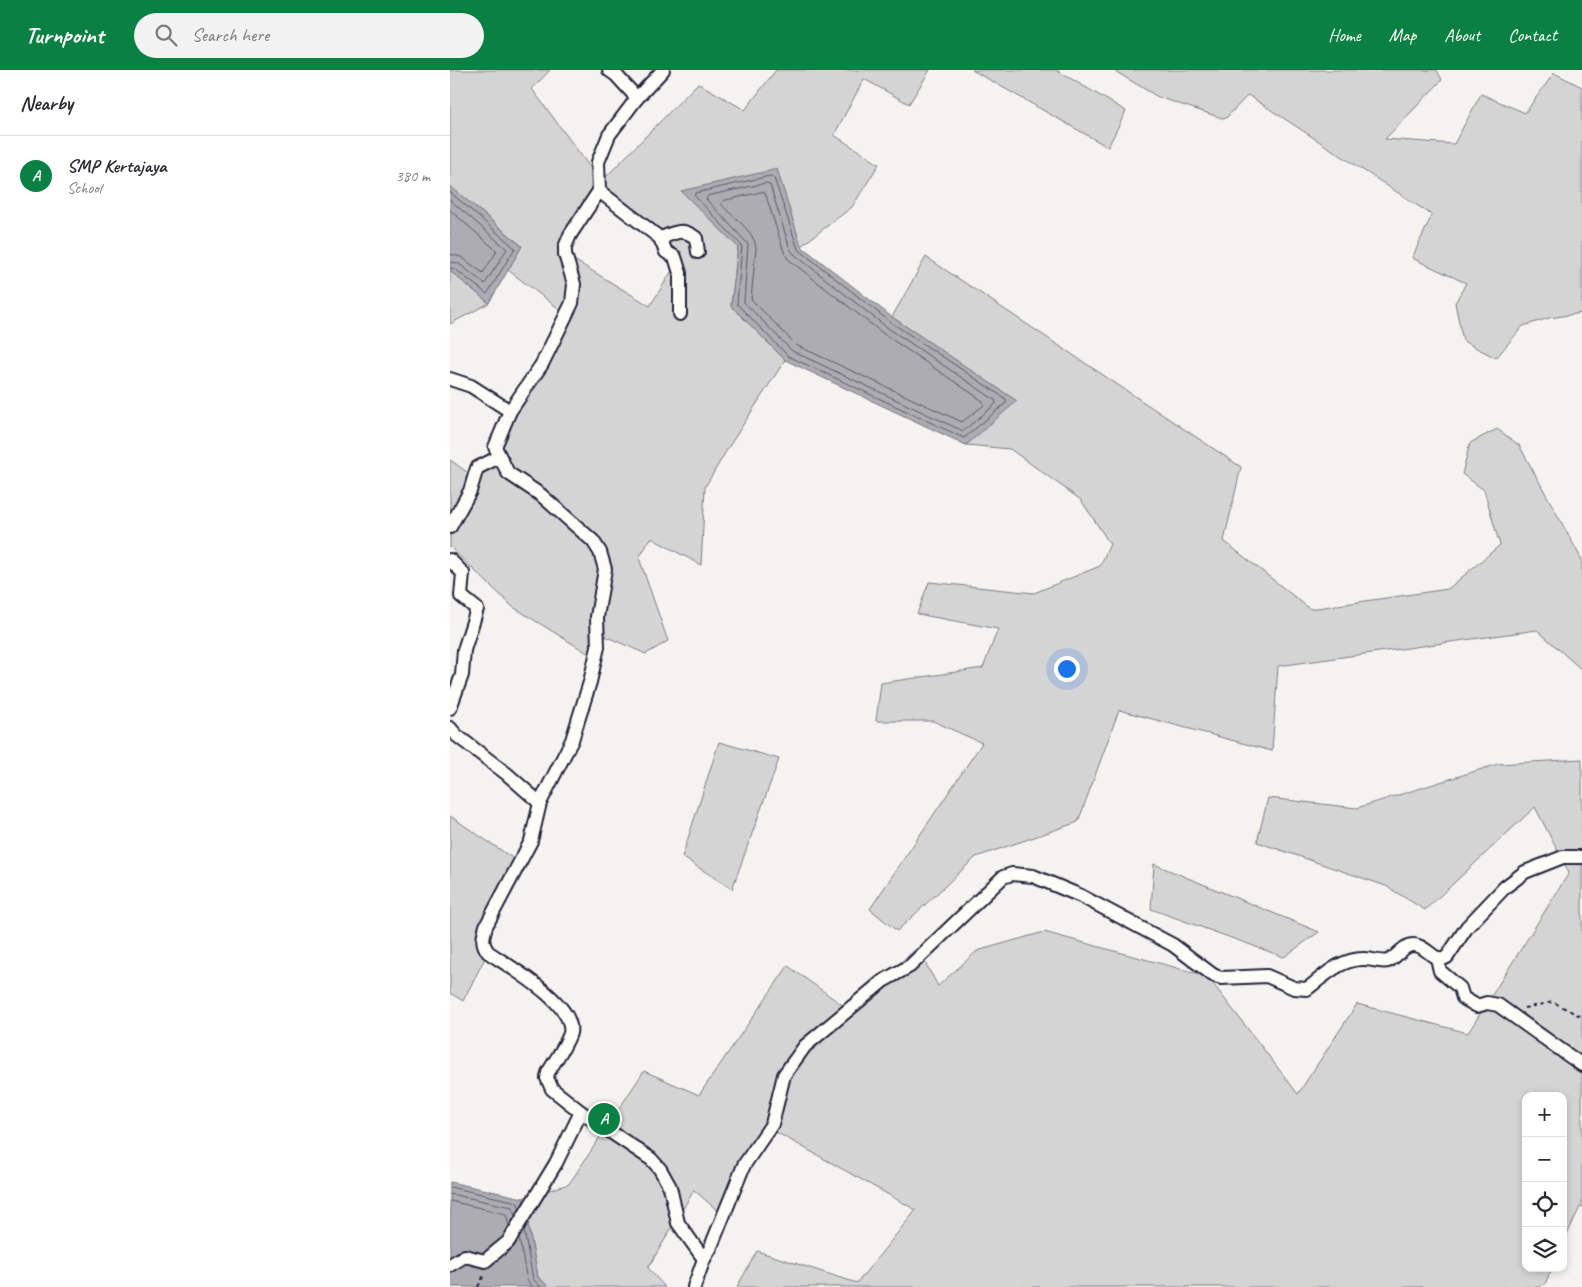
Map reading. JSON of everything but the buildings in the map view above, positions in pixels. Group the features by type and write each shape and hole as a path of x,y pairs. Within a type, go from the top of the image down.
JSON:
{"street":[{"path":"609,70 637,98"},
{"path":"663,70 637,98 609,135 598,162 600,191 570,235 565,247 565,254 574,284 572,303 568,314 542,364 510,411 495,447 508,473 541,495 593,541 600,552 605,569 597,617 598,647 590,682 572,740 540,803 531,841 486,926 482,940 488,952 546,991 565,1013 571,1026 570,1034 548,1073 547,1078 552,1089 581,1112 651,1159 660,1169 670,1187 678,1222 704,1259"},
{"path":"600,191 660,238 666,252 675,257 680,274 680,314"},
{"path":"660,238 682,231 687,232 696,238 698,252"},
{"path":"450,378 471,386 510,411"},
{"path":"450,527 470,491 477,468 499,457"},
{"path":"450,560 463,573 460,596 477,609 464,650 462,675 450,708"},
{"path":"450,728 456,735 507,774 540,803"},
{"path":"694,1287 744,1165 772,1124 784,1075 805,1046 883,981 910,966 1003,877 1012,874 1033,876 1081,896 1174,945 1213,975 1221,978 1267,976 1294,988 1307,989 1343,963 1364,958 1384,962 1389,961 1407,946 1417,945 1441,960 1447,957 1467,927 1505,887 1525,872 1563,857 1582,857"},
{"path":"1437,958 1440,971 1460,988 1463,998 1477,1006 1487,1003 1498,1005 1582,1065"},
{"path":"450,1265 465,1256 485,1261 508,1242 556,1163 581,1112"}],"path":[{"path":"1510,1013 1526,1007 1552,1002 1582,1017"},
{"path":"478,1287 487,1271 485,1261"}],"shaded area":[{"path":"450,70 550,70 532,89 601,182 698,83 745,110 776,70 930,70 909,104 864,79 834,135 879,164 852,207 801,246 777,170 682,191 738,247 731,306 785,360 705,487 701,565 651,538 639,558 668,641 646,654 598,633 594,657 513,607 450,547 450,460 477,479 491,449 567,315 508,270 522,246 450,186","holes":["601,182 681,256 650,306 561,252"]},
{"path":"972,70 1056,70 1126,111 1108,147"},
{"path":"1113,70 1437,70 1442,80 1385,139 1454,144 1481,94 1525,113 1554,73 1582,87 1582,313 1549,318 1523,326 1496,358 1463,341 1455,303 1466,283 1412,258 1432,215 1248,95 1225,119 1158,97"},
{"path":"926,257 1241,467 1224,541 1310,609 1448,589 1500,545 1484,490 1462,474 1470,443 1497,429 1519,445 1582,560 1582,670 1537,630 1278,666 1272,751 1119,710 1078,822 976,857 897,931 870,909 982,743 933,721 876,721 881,683 983,668 998,629 917,614 929,582 1034,593 1100,566 1110,544 1081,500 1010,449 966,445 1016,401 892,317"},
{"path":"450,271 489,303 450,324"},
{"path":"719,742 779,759 732,889 682,857"},
{"path":"1582,759 1582,1208 1580,1207 1567,1235 1567,1092 1522,1092 1522,1272 1550,1272 1546,1282 1541,1287 737,1287 757,1251 857,1283 916,1210 765,1126 727,1219 694,1190 648,1268 665,1287 549,1287 538,1277 523,1198 569,1184 644,1071 699,1095 788,966 848,1009 917,948 938,986 977,951 1044,932 1207,976 1298,1094 1357,1004 1468,1033 1569,873 1535,807 1425,910 1386,886 1257,842 1268,798 1357,808 1498,764"},
{"path":"450,816 514,859 479,933 487,954 463,1001 450,993"},
{"path":"1154,864 1319,932 1284,957 1151,909"}],"water":[{"path":"777,169 801,246 892,317 1017,401 966,445 785,360 731,306 738,247 681,191"},
{"path":"450,186 522,246 489,303 450,271"},
{"path":"450,1182 523,1198 538,1277 549,1287 450,1287"}],"place":[{"name":"SMP Kertajaya","path":"604,1119"}]}
